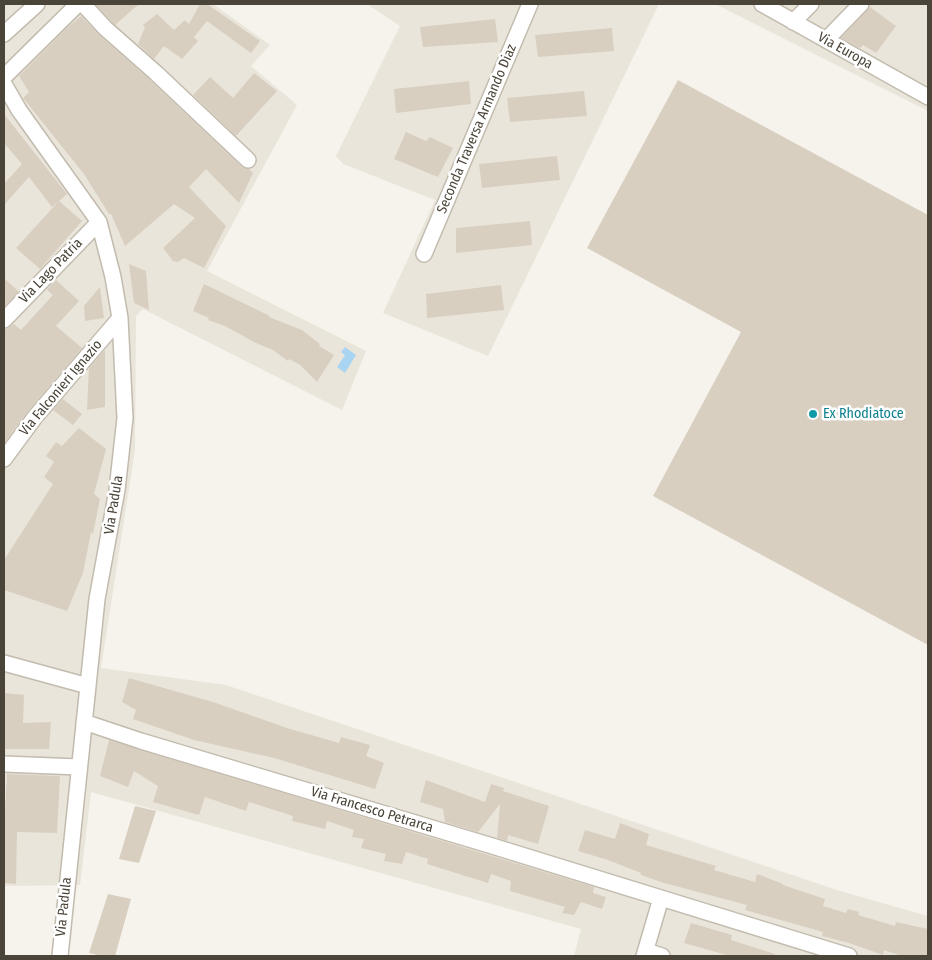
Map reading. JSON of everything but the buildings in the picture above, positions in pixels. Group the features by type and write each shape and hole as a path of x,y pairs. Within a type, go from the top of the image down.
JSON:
{"street":[{"path":"4,34 37,4"},
{"path":"4,77 78,4"},
{"path":"83,4 105,28 156,73 248,160"},
{"name":"Seconda Traversa Armando Diaz","path":"424,254 530,4"},
{"name":"Via Europa","path":"762,4 928,98"},
{"path":"793,22 811,4"},
{"path":"826,40 861,4"},
{"name":"Via Padula","path":"4,84 19,110 99,222 113,277 120,318 125,418 117,490 97,599 60,956"},
{"name":"Via Lago Patria","path":"4,320 99,222"},
{"name":"Via Falconieri Ignazio","path":"4,459 35,417 120,318"},
{"path":"4,663 88,686"},
{"name":"Via Francesco Petrarca","path":"84,722 849,956"},
{"path":"4,764 79,767"},
{"path":"661,898 645,954 662,956"}],"shaded area":[{"path":"4,4 213,4 270,45 251,66 297,105 207,271 366,351 342,410 143,309 136,316 135,450 101,668 226,685 840,891 928,916 928,956 574,956 581,929 91,792 80,885 4,886"},
{"path":"367,4 659,4 488,356 383,313 435,200 343,164 336,156 400,26"},
{"path":"715,4 928,4 928,111"}],"water":[{"path":"345,347 356,355 345,373 337,367 345,355 341,352"}],"place":[{"name":"Ex Rhodiatoce","path":"813,414"}]}
